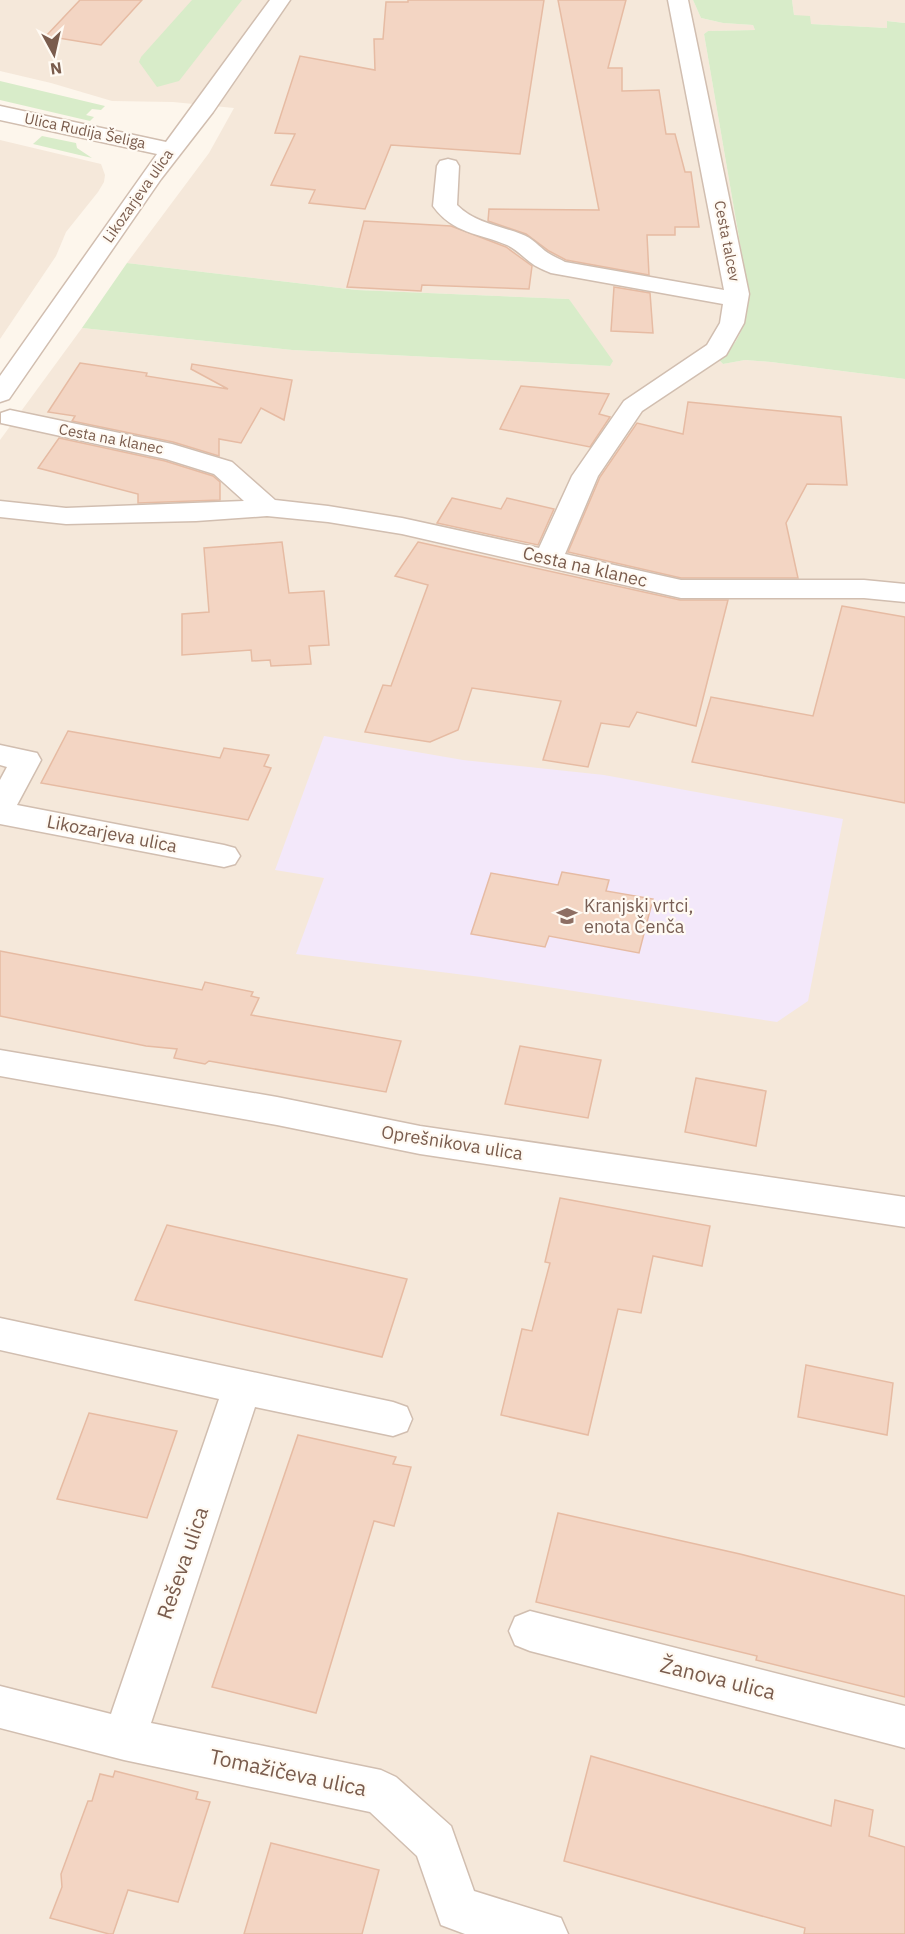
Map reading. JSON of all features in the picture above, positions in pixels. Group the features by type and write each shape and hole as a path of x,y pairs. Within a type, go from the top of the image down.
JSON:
{"street":[{"name":"Likozarjeva ulica","path":"0,394 170,150 205,107 280,0"},
{"name":"Cesta talcev","path":"549,558 585,476 633,406 717,351 732,323 737,294 678,0"},
{"name":"Ulica Rudija Šeliga","path":"0,113 170,150"},
{"path":"448,166 445,206 458,219 486,232 525,244 539,258 559,268 736,299"},
{"name":"Cesta na klanec","path":"10,418 172,452 223,468 267,508"},
{"name":"Cesta na klanec","path":"0,509 66,516 196,513 267,508 328,513 402,526 681,589 864,589 905,593"},
{"name":"Likozarjeva ulica","path":"0,755 26,760 0,811 224,856"},
{"name":"Oprešnikova ulica","path":"0,1063 265,1109 420,1140 905,1212"},
{"path":"0,1334 393,1419"},
{"name":"Reševa ulica","path":"124,1739 242,1387"},
{"name":"Žanova ulica","path":"530,1631 905,1727"},
{"name":"Tomažičeva ulica","path":"0,1707 124,1739 381,1792 435,1842 454,1922 546,1934"}],"shaded area":[{"path":"0,0 693,0 701,18 723,23 753,25 755,30 708,31 704,34 749,296 745,325 739,337 719,360 723,364 745,360 771,362 905,379 905,1934 0,1934 0,440 82,328 292,350 610,366 569,299 357,290 127,263 209,153 234,108 173,102 112,101 0,71"},
{"path":"792,0 905,0 905,23 888,21 887,28 811,24 794,15"},
{"path":"0,140 101,164 105,175 98,192 66,232 56,256 0,339"},
{"name":"Kranjski vrtci, enota Čenča","path":"324,736 463,760 604,775 843,819 808,1001 777,1022 481,977 296,954 324,878 275,870"}],"green space":[{"path":"192,0 242,0 179,81 157,87 139,62 141,57"},
{"path":"693,0 792,0 794,15 810,16 811,24 887,28 887,21 905,23 905,379 771,362 745,360 723,364 719,360 738,338 746,315 749,296 704,34 708,31 755,30 753,25 723,23 701,18"},
{"path":"0,81 105,106 101,110 92,109 86,115 94,117 90,121 0,100"},
{"path":"42,136 76,143 77,148 92,158 33,144"},
{"path":"127,263 357,290 569,299 613,361 610,366 292,350 82,328"}],"building":[{"path":"80,0 142,0 101,45 46,36"},
{"path":"408,0 544,0 520,154 391,145 365,209 309,203 315,190 271,185 295,134 275,133 300,56 375,70 374,39 383,39 386,2 408,2"},
{"path":"558,0 626,0 608,68 622,68 622,91 659,90 666,134 675,134 685,172 691,172 699,227 675,227 675,235 647,235 649,275 566,260 526,234 488,221 489,209 599,210"},
{"path":"364,221 451,226 506,247 532,266 529,289 422,285 421,291 347,287"},
{"path":"614,287 650,293 653,333 611,331"},
{"path":"80,363 228,389 191,369 192,364 292,380 284,420 261,408 241,443 219,439 219,456 173,442 72,421 75,416 48,412"},
{"path":"521,386 609,394 599,414 610,417 590,447 500,429"},
{"path":"688,402 841,417 847,485 807,484 786,523 798,578 681,578 568,552 600,477 637,423 683,434"},
{"path":"59,438 165,461 213,476 220,482 220,500 138,503 138,494 38,468"},
{"path":"452,498 501,509 507,498 554,509 538,545 437,523"},
{"path":"282,542 289,593 324,591 329,645 309,646 311,664 271,666 270,660 252,661 251,650 182,655 182,614 209,612 204,548"},
{"path":"418,542 680,600 728,600 696,726 637,712 629,727 601,723 588,767 543,760 561,701 472,688 458,730 430,742 365,732 383,685 391,686 428,585 395,576"},
{"path":"842,606 905,617 905,803 692,762 711,697 813,716"},
{"path":"68,731 220,758 224,748 269,755 264,766 271,768 248,820 41,783"},
{"path":"562,872 609,880 606,891 653,899 639,953 549,936 545,947 471,934 491,873 558,885"},
{"path":"0,951 202,990 205,982 253,992 251,996 259,998 251,1015 401,1041 386,1092 209,1061 205,1064 174,1058 177,1049 146,1046 0,1016"},
{"path":"520,1046 601,1060 588,1118 505,1104"},
{"path":"696,1078 766,1091 756,1146 685,1132"},
{"path":"560,1198 710,1226 702,1266 653,1256 641,1313 618,1309 588,1435 501,1415 522,1329 532,1331 550,1263 545,1262"},
{"path":"167,1225 407,1279 382,1357 135,1300"},
{"path":"806,1365 893,1383 887,1435 798,1417"},
{"path":"89,1413 177,1431 147,1518 57,1499"},
{"path":"298,1435 396,1457 393,1464 411,1467 394,1526 374,1521 316,1713 212,1687"},
{"path":"558,1513 740,1554 905,1596 905,1697 756,1660 757,1656 536,1602"},
{"path":"591,1756 831,1826 835,1800 873,1810 869,1836 905,1847 905,1934 804,1934 805,1928 564,1861"},
{"path":"115,1771 198,1792 196,1799 210,1802 178,1902 128,1890 113,1934 109,1934 50,1918 62,1887 61,1874 88,1801 92,1801 100,1774 113,1777"},
{"path":"271,1843 379,1870 362,1934 244,1934"}],"place":[{"name":"Kranjski vrtci, enota Čenča","path":"567,916"}]}
